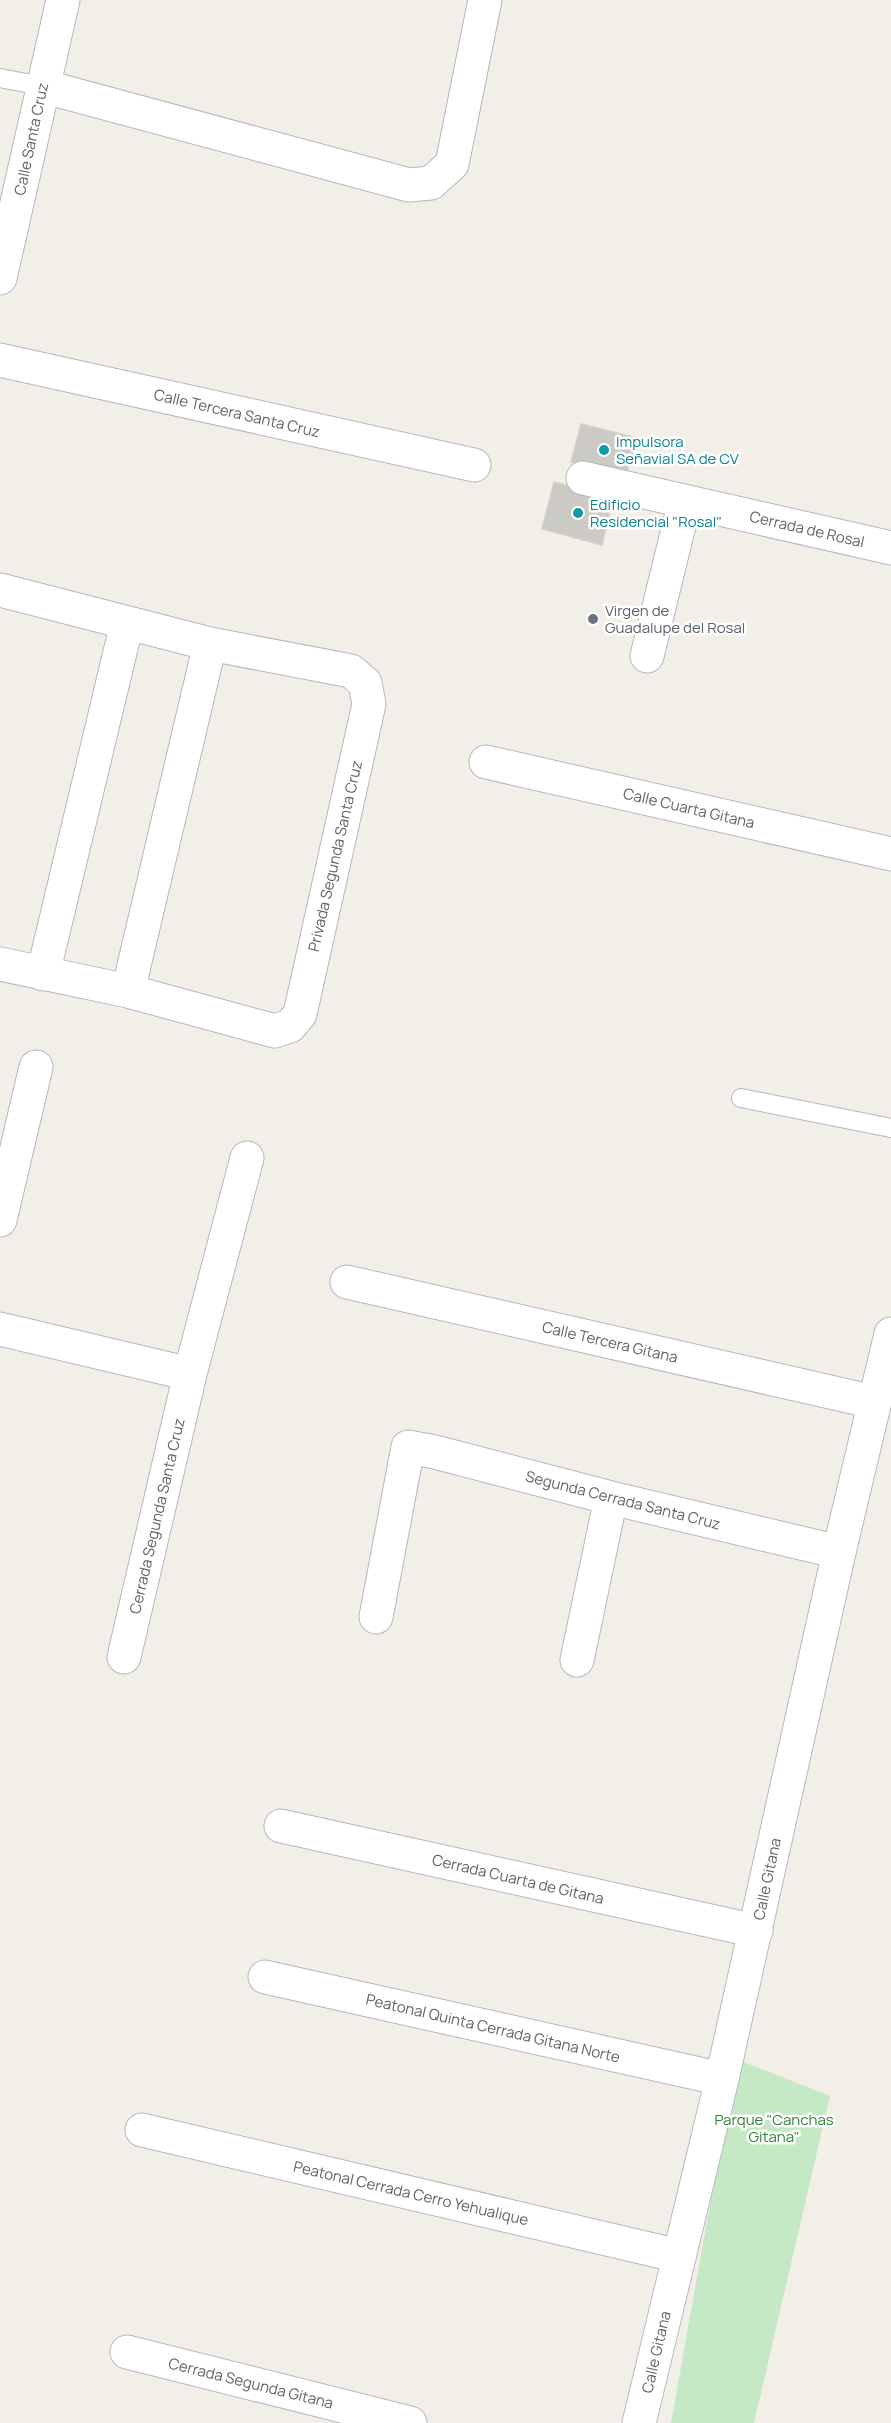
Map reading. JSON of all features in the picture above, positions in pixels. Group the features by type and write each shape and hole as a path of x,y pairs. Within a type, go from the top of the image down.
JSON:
{"street":[{"name":"Calle Santa Cruz","path":"0,278 63,0"},
{"path":"42,86 409,185 431,183 452,164 485,0"},
{"name":"Calle Tercera Santa Cruz","path":"0,360 474,465"},
{"name":"Cerrada de Rosal","path":"583,478 891,548"},
{"path":"647,657 685,501"},
{"path":"0,590 210,644 128,991 0,964"},
{"path":"43,974 127,623"},
{"name":"Privada Segunda Santa Cruz","path":"128,991 275,1031 290,1026 300,1014 369,704 366,683 351,671 210,644"},
{"name":"Calle Cuarta Gitana","path":"486,762 891,854"},
{"path":"0,1220 36,1067"},
{"path":"0,1329 190,1374 247,1158"},
{"name":"Calle Tercera Gitana","path":"347,1282 874,1402"},
{"name":"Calle Gitana","path":"639,2423 722,2079 839,1552 891,1335"},
{"name":"Cerrada Segunda Santa Cruz","path":"124,1657 190,1374"},
{"name":"Segunda Cerrada Santa Cruz","path":"376,1617 408,1447 839,1552"},
{"path":"577,1660 611,1498"},
{"name":"Cerrada Cuarta de Gitana","path":"281,1826 756,1931"},
{"name":"Peatonal Quinta Cerrada Gitana Norte","path":"265,1977 722,2079"},
{"name":"Peatonal Cerrada Cerro Yehualique","path":"142,2130 679,2256"},
{"name":"Cerrada Segunda Gitana","path":"127,2352 410,2423"}],"lane":[{"path":"0,78 42,86"},
{"path":"741,1098 891,1128"}],"green space":[{"name":"Parque \"Canchas Gitana\"","path":"736,2059 830,2096 754,2423 671,2423"}],"building":[{"name":"Impulsora Señavial SA de CV","path":"581,424 638,438 626,475 571,462"},
{"name":"Edificio Residencial \"Rosal\"","path":"554,482 613,497 602,545 542,529"}],"place":[{"name":"Impulsora Señavial SA de CV","path":"604,450"},
{"name":"Edificio Residencial \"Rosal\"","path":"578,513"},
{"name":"Virgen de Guadalupe del Rosal","path":"593,619"}]}
